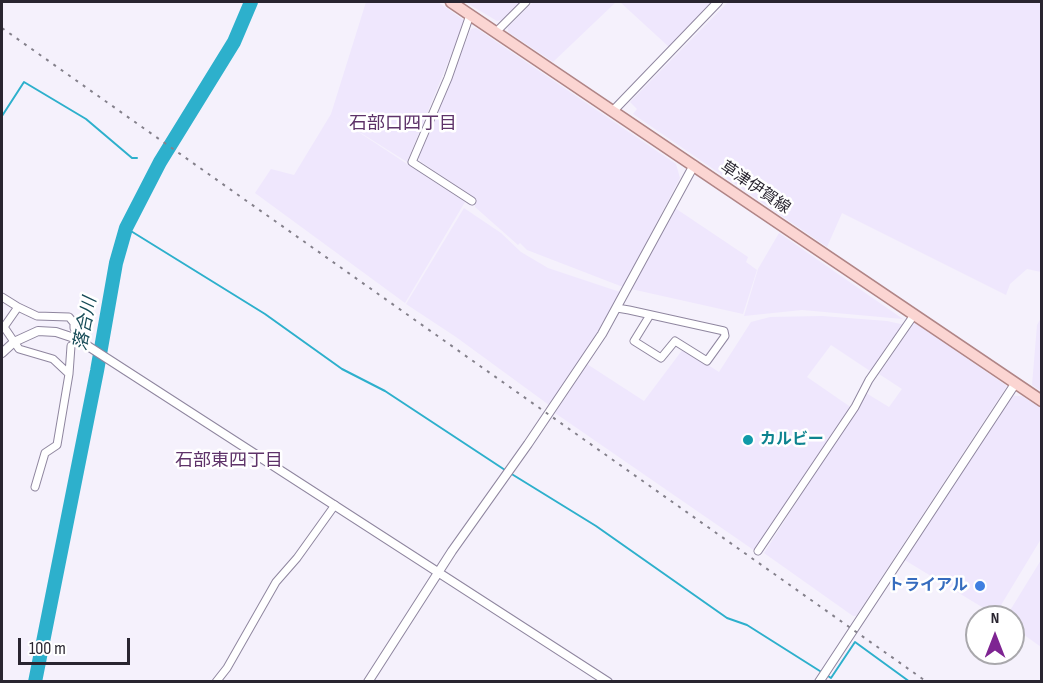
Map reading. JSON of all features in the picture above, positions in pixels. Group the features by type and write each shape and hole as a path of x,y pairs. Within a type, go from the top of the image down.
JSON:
{"main road":[{"name":"草津伊賀線","path":"451,2 1041,401"}],"street":[{"path":"496,32 526,2"},
{"path":"613,111 717,2"},
{"path":"470,15 448,78 412,162 472,201"},
{"path":"369,681 438,572 602,334 694,165"},
{"path":"2,297 37,316 69,318 74,323 74,328"},
{"path":"18,307 4,327 19,349 53,358 69,374"},
{"path":"616,308 650,315 724,331 725,336 707,361 675,341 661,358 634,341 650,315"},
{"path":"758,551 855,407 868,380 914,315"},
{"path":"2,354 14,342 38,331 56,332 77,339 608,681"},
{"path":"34,487 45,453 57,445 69,374 71,346"},
{"path":"819,681 1015,384"},
{"path":"216,681 227,668 276,582 297,558 335,505"}],"shaded area":[{"path":"366,2 438,2 465,21 407,162 334,116 465,202 405,303 255,193 271,169 294,175 331,114"},
{"path":"465,2 520,2 502,20 497,21"},
{"path":"533,2 616,2 553,62 508,32 508,27"},
{"path":"620,2 712,2 669,47"},
{"path":"728,2 1041,2 1041,272 1027,269 1010,284 1006,295 842,213 827,247 633,114 637,109 630,102"},
{"path":"476,28 676,164 680,178 623,287 527,250 520,243 518,245 475,207 475,198 421,162 418,156 471,29"},
{"path":"464,208 501,233 521,252 548,268 620,292 593,340 549,405 456,337 406,304"},
{"path":"675,208 748,257 746,262 757,270 743,314 631,289"},
{"path":"779,233 903,319 802,310 744,316 758,269"},
{"path":"822,316 887,321 905,325 870,371 831,345 807,377 852,408 755,551 555,413 587,364 644,401 683,349 719,372 751,322 770,317"},
{"path":"1041,318 1041,391 1032,385 1037,325"},
{"path":"914,322 1007,386 856,616 853,616 764,553 866,393 889,407 902,389 879,374"},
{"path":"1012,396 1022,396 1041,408 1041,539 1001,605 979,605 903,559"},
{"path":"1041,560 1041,647 1025,636 1025,605 1013,605"}],"waterway":[{"name":"落合川","path":"35,682 97,371 116,263 126,228 160,162 234,42 251,2"},
{"path":"2,116 24,82 86,119 132,158 137,158"},
{"path":"126,228 265,314 342,369 385,391 505,470"},
{"path":"510,473 596,526 727,618 747,625 823,673"},
{"path":"828,676 831,678 855,642 910,682"}],"railway":[{"path":"2,28 927,682"}],"place":[{"name":"カルビー","path":"748,440"},
{"name":"トライアル","path":"980,586"}],"district":[{"name":"石部口四丁目","path":"403,124"},
{"name":"石部東四丁目","path":"229,461"}]}
